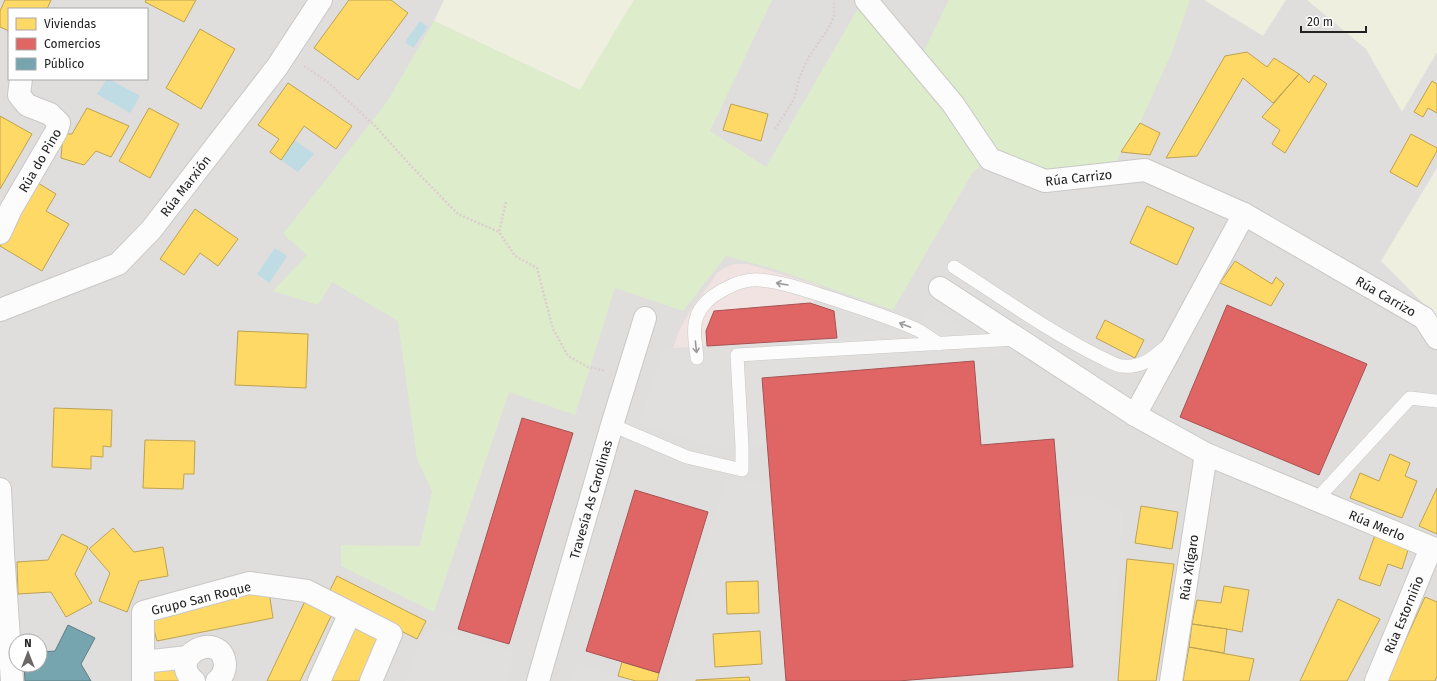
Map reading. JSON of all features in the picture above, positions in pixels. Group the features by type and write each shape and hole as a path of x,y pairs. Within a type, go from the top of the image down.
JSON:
{"street":[{"name":"Rúa Marxión","path":"0,310 118,264 151,230 272,73 321,0"},
{"name":"Rúa Carrizo","path":"866,0 953,104 990,159 1045,181 1145,170 1244,214 1424,318 1437,338"},
{"name":"Rúa do Pino","path":"0,233 11,210 56,132 59,124 50,114 27,105 19,95 21,80"},
{"path":"1135,415 1244,214"},
{"path":"940,288 1135,415 1206,454 1316,499"},
{"name":"Travesía As Carolinas","path":"538,681 612,425 646,318"},
{"name":"Rúa Xílgaro","path":"1171,681 1206,454"},
{"path":"0,490 12,681"},
{"name":"Rúa Merlo","path":"1316,499 1434,549"},
{"name":"Rúa Estorniño","path":"1376,681 1434,549"},
{"name":"Grupo San Roque","path":"188,658 143,671 143,612 249,583 307,591 391,634 371,681"},
{"path":"319,681 350,613"},
{"path":"194,681 189,675 187,669 188,658 192,652 198,648 204,647 211,647 217,650 224,661 225,667 219,680"}],"lane":[{"path":"954,267 1050,328 1091,352 1121,366 1132,366 1149,361 1179,335"},
{"path":"697,358 694,328 697,315 709,299 721,291 740,282 759,280 790,285 858,307 917,330 939,344"},
{"path":"612,425 687,457 742,470 737,355 1018,339"},
{"path":"1316,499 1410,398 1437,401"}],"path":[{"path":"775,129 794,99 799,79 808,58 828,29 834,16 834,0"},
{"path":"285,54 328,82 376,127 411,166 458,214 499,232 515,256 536,268 553,329 568,356 588,367 627,376"},
{"path":"499,232 506,202"}],"shaded area":[{"path":"0,0 1437,0 1437,681 0,681"},
{"path":"735,264 748,264 819,286 813,304 834,311 837,338 673,348 679,331 690,311 718,272"},
{"path":"929,306 1008,357 762,378 767,445 720,448 640,423 663,349 837,338 872,334 924,320"},
{"path":"726,480 770,484 786,681 665,681"},
{"path":"1093,495 1123,510 1112,681 898,681 1073,667 1059,496"},
{"path":"428,627 515,652 506,681 405,681"},
{"path":"576,663 618,676 636,681 570,681"}],"green space":[{"path":"444,0 634,0 580,90 434,21"},
{"path":"634,0 772,0 710,131 766,167 860,5 918,63 949,0 1190,0 1172,52 1140,123 1121,152 1112,173 1045,181 990,159 973,172 893,310 774,269 726,256 683,311 615,288 575,415 509,392 434,612 341,566 341,545 420,546 432,491 417,459 398,321 332,282 318,305 273,291 307,255 283,234 387,102 434,21 580,90"},
{"path":"1204,0 1286,0 1263,36"},
{"path":"1307,0 1437,0 1437,52 1402,112 1366,49"},
{"path":"1437,168 1437,320 1430,310 1381,261"}],"water":[{"path":"420,21 428,27 413,48 405,42"},
{"path":"106,80 111,80 140,96 130,113 97,94"},
{"path":"294,140 314,154 298,172 281,160"},
{"path":"275,248 287,256 269,283 257,274"}],"building: Viviendas":[{"path":"5,0 51,0 47,8 8,8 8,31 0,27 0,11"},
{"path":"146,0 196,0 184,22 145,2"},
{"path":"349,0 391,0 408,13 358,80 314,48"},
{"path":"200,29 235,49 201,109 166,88"},
{"path":"1247,52 1267,67 1274,58 1299,74 1273,103 1243,78 1197,156 1166,158 1225,56"},
{"path":"1299,74 1309,83 1314,75 1327,84 1285,153 1272,144 1280,130 1262,117"},
{"path":"1432,81 1437,84 1437,113 1428,108 1423,117 1414,112"},
{"path":"288,83 352,126 336,149 304,126 281,160 270,152 279,139 258,125"},
{"path":"731,104 768,114 761,141 723,130"},
{"path":"87,108 129,126 111,157 96,151 84,165 61,158 63,134 72,134"},
{"path":"149,108 179,124 150,178 119,161"},
{"path":"0,116 32,134 0,189"},
{"path":"1140,123 1160,133 1150,155 1121,152"},
{"path":"1411,134 1437,148 1437,151 1417,187 1390,172"},
{"path":"38,183 56,194 46,211 69,224 42,271 0,246"},
{"path":"1147,206 1194,228 1177,265 1130,243"},
{"path":"195,209 238,239 218,266 200,253 184,275 160,259"},
{"path":"1235,261 1272,284 1276,277 1284,284 1271,306 1220,283"},
{"path":"1105,320 1144,340 1135,358 1096,338"},
{"path":"238,331 308,334 306,388 235,385"},
{"path":"54,408 112,410 111,447 103,446 103,457 91,456 91,469 52,467"},
{"path":"145,440 195,441 194,474 184,474 183,489 143,488"},
{"path":"1390,454 1410,463 1405,476 1417,481 1402,518 1350,498 1360,473 1379,481"},
{"path":"1437,488 1437,534 1419,526"},
{"path":"1141,506 1178,512 1172,549 1135,543"},
{"path":"113,528 134,552 163,547 168,576 139,581 127,612 99,601 110,573 89,549"},
{"path":"62,534 88,547 75,574 92,603 66,617 51,592 18,594 17,562 48,560"},
{"path":"1375,535 1409,547 1402,569 1388,564 1380,586 1359,579"},
{"path":"1127,559 1174,564 1156,681 1118,681"},
{"path":"337,576 426,621 417,639 328,594"},
{"path":"758,581 759,613 727,614 726,582"},
{"path":"1224,586 1249,590 1242,632 1192,624 1197,600 1221,603"},
{"path":"247,590 269,592 273,618 157,641 150,615"},
{"path":"1425,597 1437,602 1437,676 1435,681 1387,681"},
{"path":"306,599 333,612 300,681 267,681"},
{"path":"1338,599 1380,619 1347,681 1300,681"},
{"path":"357,624 384,637 363,681 330,681"},
{"path":"1192,624 1227,629 1224,653 1189,647"},
{"path":"760,631 762,664 715,667 713,634"},
{"path":"1189,647 1254,659 1249,681 1183,681"},
{"path":"622,662 659,673 657,681 636,681 618,676"},
{"path":"154,669 181,669 181,681 154,681"},
{"path":"749,677 750,681 696,681 696,680"}],"building: Comercios":[{"path":"810,303 834,311 837,338 707,346 706,331 714,311"},
{"path":"1227,305 1367,364 1319,475 1180,417"},
{"path":"974,361 981,445 1054,439 1073,667 898,681 786,681 762,378"},
{"path":"522,418 573,433 509,644 458,629"},
{"path":"635,490 708,512 659,673 586,651"}],"building: Público":[{"path":"68,625 95,638 81,664 91,681 25,681 24,673 48,673 48,651 55,651"}]}
